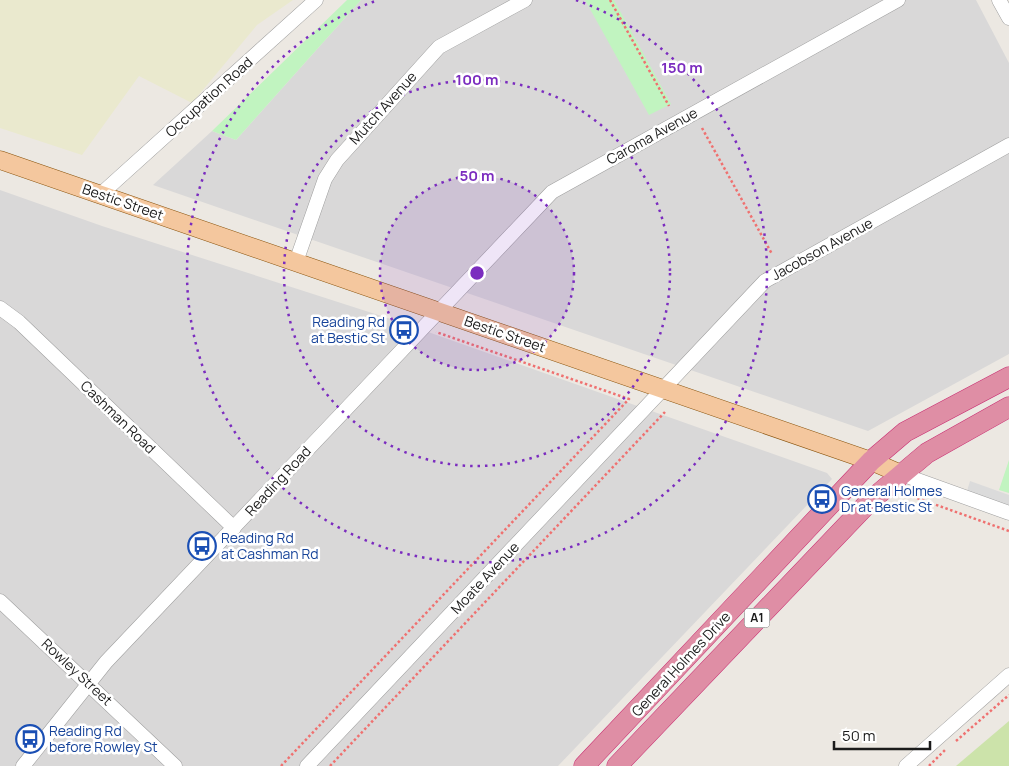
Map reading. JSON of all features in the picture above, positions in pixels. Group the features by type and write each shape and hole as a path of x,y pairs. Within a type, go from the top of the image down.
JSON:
{"highway":[{"name":"General Holmes Drive","path":"584,766 871,461 904,432 1009,376"},
{"name":"General Holmes Drive","path":"617,766 858,511 901,483 927,453 1009,407"}],"main road":[{"name":"Bestic Street","path":"0,160 871,461 901,483"}],"street":[{"name":"Occupation Road","path":"101,194 316,0"},
{"name":"Mutch Avenue","path":"296,262 325,179 337,160 439,47 525,0"},
{"name":"Caroma Avenue","path":"437,311 552,192 898,0"},
{"path":"999,0 1009,18"},
{"name":"Jacobson Avenue","path":"662,389 765,281 1009,145"},
{"name":"Cashman Road","path":"0,308 19,322 234,528"},
{"name":"Reading Road","path":"24,766 88,682 437,311"},
{"name":"Moate Avenue","path":"307,766 662,389"},
{"name":"Bestic Street","path":"901,483 1009,513"},
{"name":"Rowley Street","path":"0,601 175,766"},
{"path":"906,766 1009,675"}],"path":[{"path":"610,0 669,106"},
{"path":"702,128 772,254"},
{"name":"Bestic Street","path":"436,332 629,399"},
{"name":"Moate Avenue","path":"281,766 629,399"},
{"name":"Moate Avenue","path":"330,766 665,412"},
{"path":"901,483 1009,531"},
{"path":"953,743 1009,695"},
{"path":"930,766 949,745"}],"shaded area":[{"path":"361,0 976,0 1009,63 1009,354 868,431 153,185 212,131 236,140"},
{"path":"0,190 102,226 400,322 827,473 832,479 558,766 0,766"},
{"path":"970,481 1009,495 1009,506 967,491"}],"green space":[{"path":"0,0 293,0 257,25 192,103 139,76 82,155 0,128"},
{"path":"347,0 361,0 236,140 212,131"},
{"path":"585,0 614,0 671,104 649,115"},
{"path":"1009,460 1009,493 999,490"},
{"path":"1009,721 1009,766 956,766"}],"place":[{"name":"Reading Rd at Bestic St","path":"404,330"},
{"name":"General Holmes Dr at Bestic St","path":"822,499"},
{"name":"Reading Rd at Cashman Rd","path":"202,546"},
{"name":"Reading Rd before Rowley St","path":"30,739"}]}
